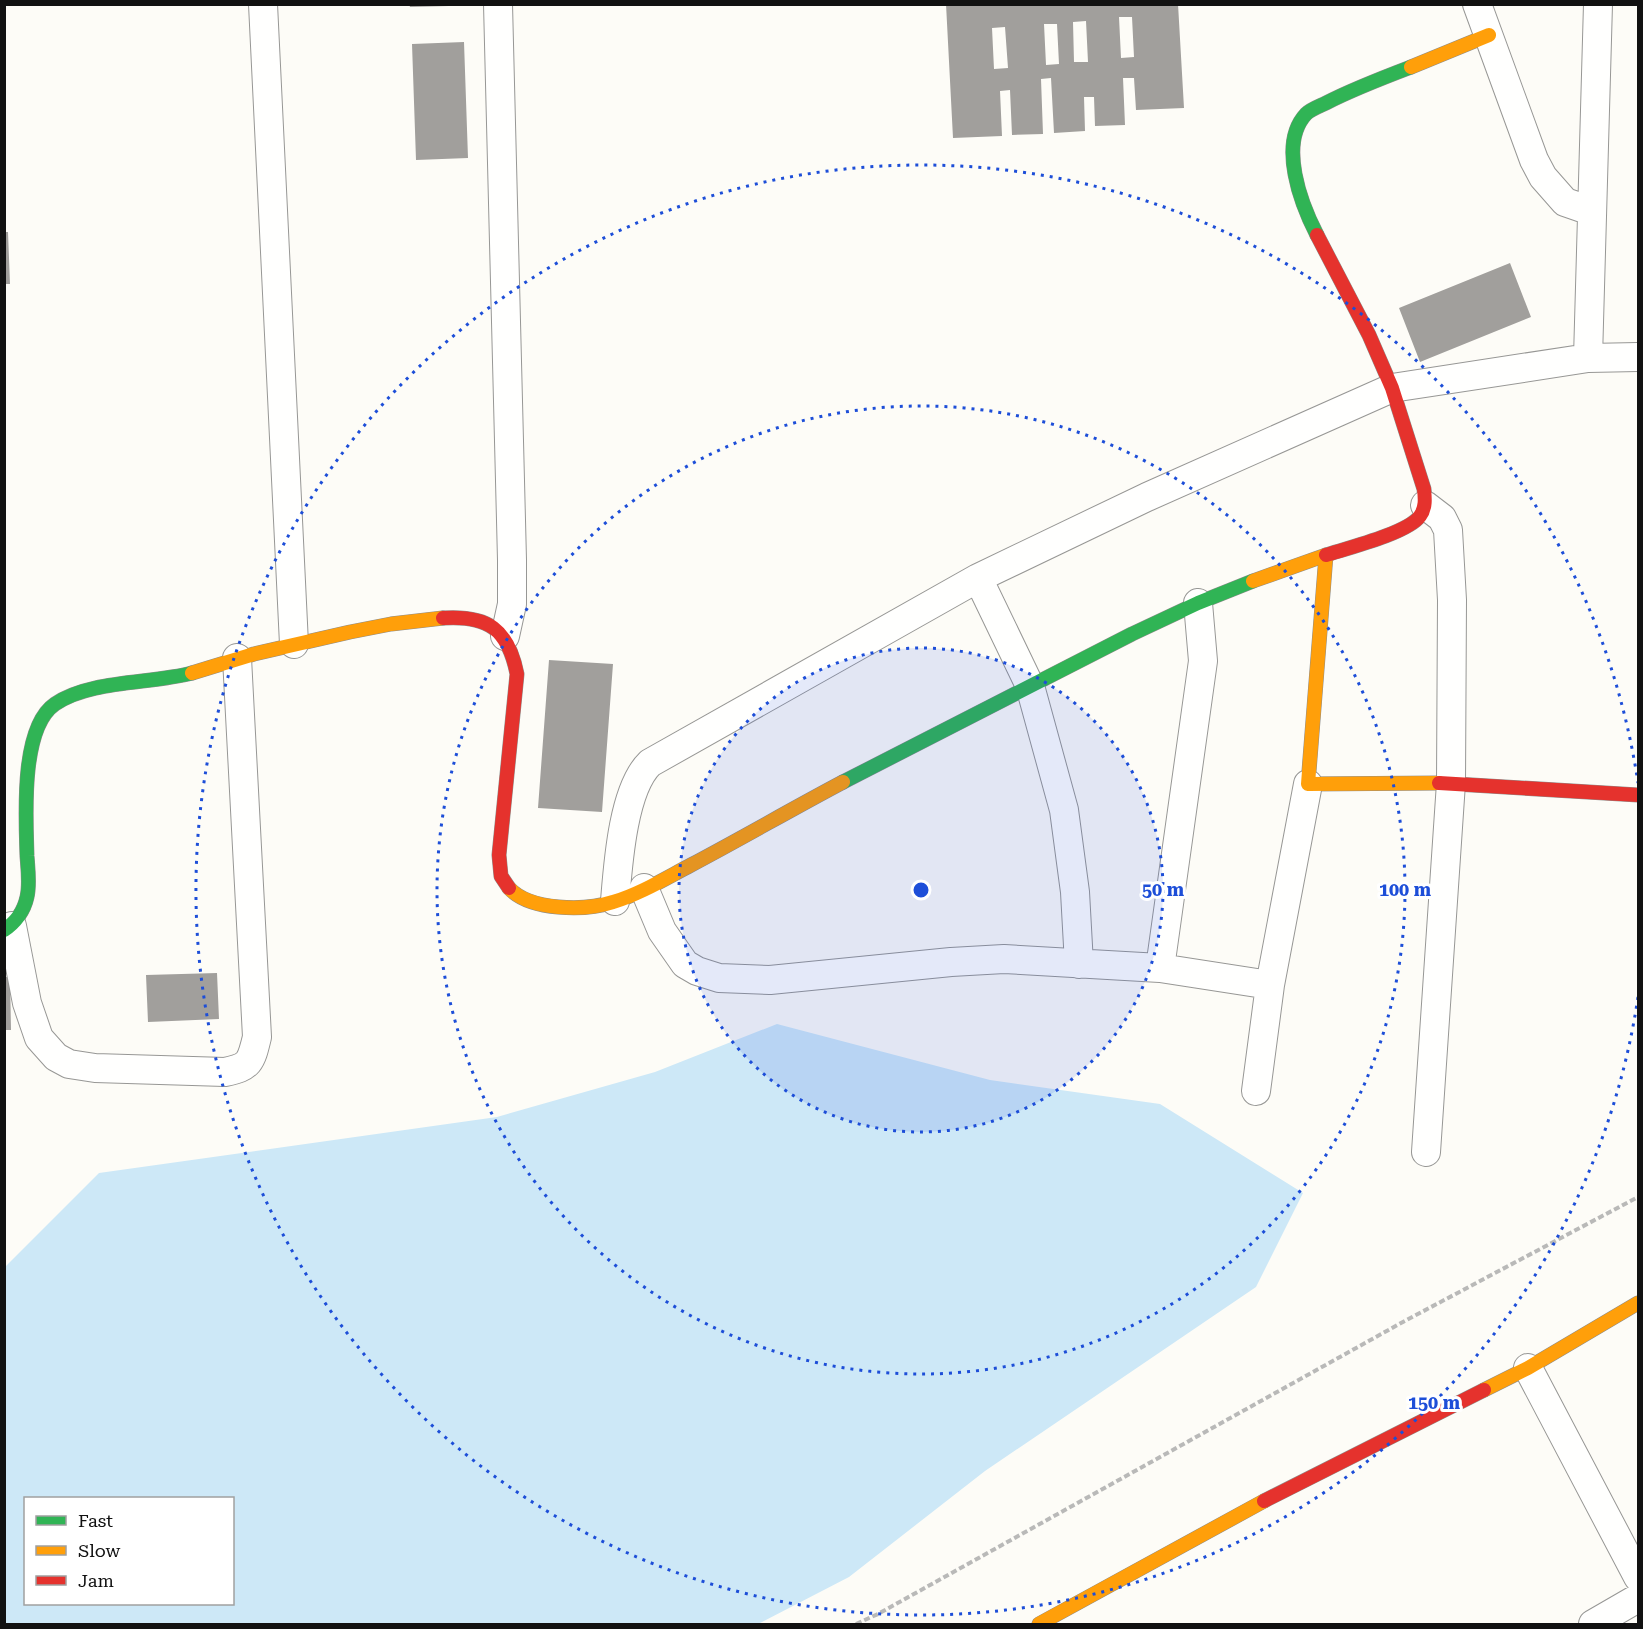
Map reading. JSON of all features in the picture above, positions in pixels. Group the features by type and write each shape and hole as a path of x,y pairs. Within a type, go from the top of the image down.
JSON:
{"street":[{"path":"262,4 294,644"},
{"path":"498,4 512,560 512,604 506,636"},
{"path":"1477,4 1534,160 1543,177 1565,202 1592,211"},
{"path":"1588,358 1598,4"},
{"path":"237,658 257,1037 252,1059 241,1068 225,1072 95,1068 69,1064 56,1057 39,1038 8,928 22,912 28,896 28,788 31,746 36,729 45,712 58,700 80,692 191,673 237,658 377,626 453,618 473,619 489,624 506,636 513,653 517,674 499,855 502,880 512,893 525,900 568,908 597,906 644,888 718,851 805,802 1030,686 1198,603 1403,529 1422,515 1425,504 1424,489 1392,388 1369,335 1312,225 1297,182 1293,162 1296,129 1307,113 1344,93 1489,35"},
{"path":"615,901 618,865 629,806 638,778 650,763 978,578 1148,497 1392,388 1588,358 1638,357"},
{"path":"1425,504 1442,518 1448,530 1450,543 1451,783 1426,1152"},
{"path":"1256,1090 1270,985 1308,784 1326,555"},
{"path":"978,578 1030,686 1064,810 1076,892 1079,964"},
{"path":"1160,968 1203,661 1198,603"},
{"path":"1308,784 1451,783 1638,795"},
{"path":"644,888 662,931 685,964 697,971 719,978 770,980 1004,959 1160,968 1270,985"},
{"path":"1039,1624 1258,1504 1528,1368 1638,1303"},
{"path":"1528,1368 1638,1577"},
{"path":"1593,1624 1638,1598"}],"path":[{"path":"856,1624 878,1614 1391,1329 1638,1197"}],"water":[{"path":"777,1024 990,1080 1160,1104 1303,1193 1256,1287 985,1471 849,1577 758,1624 5,1624 5,1267 99,1173 497,1117 655,1072"}],"building":[{"path":"409,4 449,4 449,6 410,7"},
{"path":"946,4 1178,4 1184,108 1136,110 1134,78 1123,78 1125,125 1095,126 1094,97 1084,97 1085,131 1054,133 1051,78 1041,79 1043,134 1012,135 1010,90 1000,91 1002,136 953,138","holes":["1119,17 1132,17 1134,57 1121,58","1086,21 1088,62 1074,62 1073,22","1044,24 1057,24 1059,64 1046,65","1005,27 1008,68 994,69 992,28"]},
{"path":"464,42 468,158 416,160 412,44"},
{"path":"4,232 8,232 10,284 4,284"},
{"path":"1510,263 1531,317 1420,362 1399,308"},
{"path":"549,660 613,664 602,812 538,808"},
{"path":"217,973 219,1019 148,1022 146,975"},
{"path":"4,977 10,977 11,1030 4,1030"}],"traffic: fast":[{"path":"1317,235 1299,191 1295,174 1294,141 1298,127 1306,114 1313,109 1357,88 1411,67"},
{"path":"843,782 1132,634 1198,603 1253,581"},
{"path":"4,930 21,912 28,892 26,820 28,775 30,753 44,716 55,704 85,691 192,673"}],"traffic: slow":[{"path":"1411,67 1489,35"},
{"path":"1253,581 1326,555 1308,784 1439,783"},
{"path":"192,673 254,654 350,632 391,624 443,618"},
{"path":"509,888 518,896 530,901 558,907 588,907 613,902 653,885 843,782"},
{"path":"1484,1390 1528,1368 1638,1303"},
{"path":"1039,1624 1264,1501"}],"traffic: jam":[{"path":"1317,235 1369,335 1392,388 1424,489 1425,499 1420,516 1403,528 1326,555"},
{"path":"443,618 472,619 493,628 508,646 517,674 499,855 501,876 509,888"},
{"path":"1439,783 1638,795"},
{"path":"1264,1501 1484,1390"}]}
